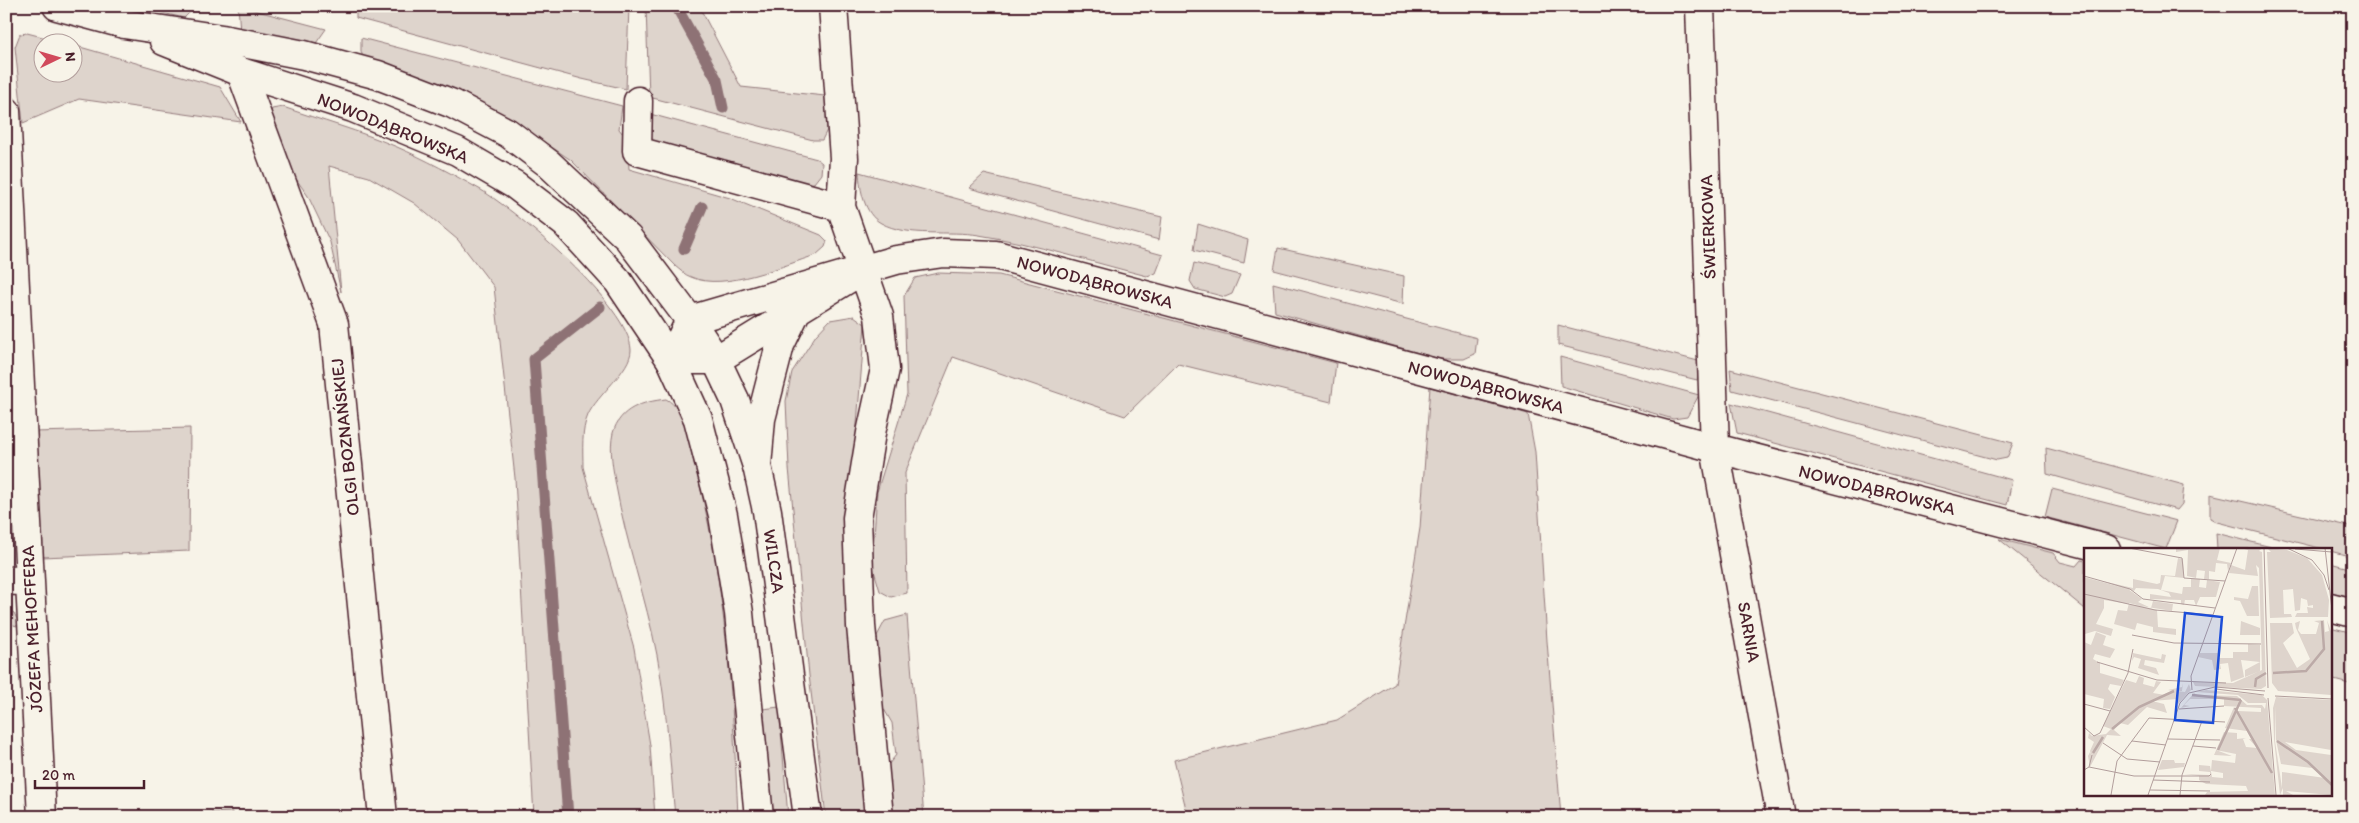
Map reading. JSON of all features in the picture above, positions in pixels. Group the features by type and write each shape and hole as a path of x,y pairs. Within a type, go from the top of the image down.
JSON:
{"street":[{"name":"NOWODĄBROWSKA","path":"57,6 124,24 222,39 304,55 378,75 454,104 508,133 549,164 628,238 690,320 896,260 943,253 996,255 1715,448 2102,548"},
{"path":"833,6 844,158 841,207 879,316 885,369 871,433 857,518 861,626 879,817"},
{"name":"ŚWIERKOWA","path":"1700,6 1715,448"},
{"name":"NOWODĄBROWSKA","path":"124,24 241,72 353,108 457,151 515,185 566,224 612,274 671,360"},
{"name":"OLGI BOZNAŃSKIEJ","path":"241,72 334,324 383,817"},
{"path":"638,102 637,151 841,207"},
{"name":"JÓZEFA MEHOFFERA","path":"6,111 18,581 42,817"},
{"name":"NOWODĄBROWSKA","path":"716,360 864,269"},
{"path":"757,466 761,419 780,345 797,310"},
{"path":"690,320 671,360 698,419 723,515 739,612 759,817"},
{"name":"WILCZA","path":"690,320 716,360 735,400 757,466 775,565 808,817"},
{"path":"671,360 716,360"},
{"name":"SARNIA","path":"1715,448 1781,817"},
{"path":"2332,608 2353,613"}],"shaded area":[{"path":"133,6 196,6 184,18"},
{"path":"238,6 326,29 314,46 240,31"},
{"path":"356,6 629,6 626,89 582,79 356,18"},
{"path":"646,6 699,6 741,87 825,96 827,130 822,140 813,140 649,97"},
{"path":"20,34 32,34 32,82 82,82 82,48 220,87 241,122 79,99 23,123 15,47"},
{"path":"361,38 622,106 619,129 627,139 629,169 730,198 821,235 827,241 825,247 816,255 737,279 705,281 689,276 675,266 571,160 511,120 448,89 415,74 364,61 361,51"},
{"path":"283,107 397,147 429,162 498,201 570,262 593,286 626,332 631,350 630,358 620,374 592,407 588,415 583,434 583,467 634,648 650,745 655,817 534,817 515,478 494,287 458,240 414,203 369,177 329,166 341,292 330,242 308,196 280,156 269,117 272,109"},
{"path":"650,114 817,159 822,163 821,174 814,183 800,185 647,141"},
{"path":"859,172 1163,255 1156,273 1147,276 1042,248 979,235 916,232 892,228 875,219 871,214 860,186"},
{"path":"984,174 1162,217 1159,240 969,188"},
{"path":"1198,224 1248,240 1244,263 1194,250"},
{"path":"1278,248 1404,276 1403,304 1274,270"},
{"path":"1194,263 1240,275 1232,294 1225,297 1195,289 1190,281"},
{"path":"938,273 999,275 1336,363 1331,402 1178,364 1125,416 953,357 905,473 907,593 891,597 880,591 872,564 877,492 907,394 904,296 915,278"},
{"path":"1273,283 1477,338 1475,354 1464,359 1440,359 1275,312"},
{"path":"854,316 865,324 856,436 847,505 870,817 826,817 809,675 789,468 786,401 792,372 816,335 830,320"},
{"path":"1558,325 1702,362 1697,380 1558,345"},
{"path":"1560,357 1699,395 1687,417 1673,419 1561,386"},
{"path":"1730,369 2013,443 2007,458 1997,460 1732,390"},
{"path":"1430,387 1528,414 1535,452 1561,817 1188,817 1174,760 1337,720 1395,684 1420,528"},
{"path":"666,399 678,410 685,425 713,547 726,636 738,817 675,817 666,715 657,655 620,507 614,473 611,453 616,424 627,412 641,404"},
{"path":"1731,403 2012,480 2007,505 1737,433"},
{"path":"190,428 189,551 42,557 34,432"},
{"path":"2046,448 2184,485 2182,504 2177,510 2047,474"},
{"path":"2052,489 2177,521 2166,548 2162,548 2045,517"},
{"path":"2210,494 2353,527 2353,557 2332,552 2332,548 2319,548 2217,522 2210,518"},
{"path":"2216,533 2275,548 2217,548"},
{"path":"1999,539 2053,553 2060,562 2076,566 2081,560 2084,561 2084,608"},
{"path":"2332,564 2353,569 2353,597 2332,592"},
{"path":"6,609 14,613 21,627 6,623"},
{"path":"907,615 924,817 893,817 888,765 896,755 892,723 881,704 877,636 885,621"},
{"path":"2332,628 2353,633 2353,685 2332,680"},
{"path":"779,707 788,817 773,817 763,709"},
{"path":"232,812 232,817 122,817"}],"waterway":[{"path":"676,6 717,80 723,108"},
{"path":"684,249 702,207"},
{"path":"568,817 534,359 600,307"}]}
